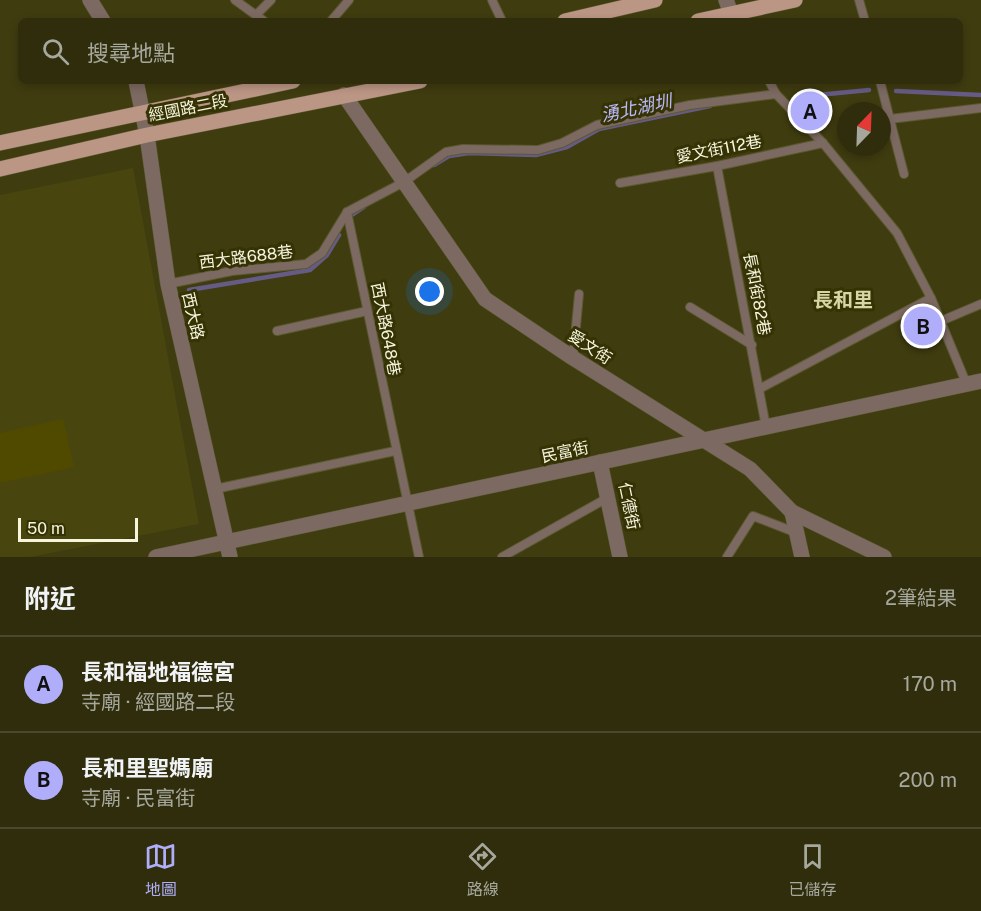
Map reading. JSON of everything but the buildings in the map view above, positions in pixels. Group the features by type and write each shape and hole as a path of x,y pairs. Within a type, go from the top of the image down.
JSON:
{"main road":[{"path":"578,18 655,0"},
{"path":"708,18 731,11 795,0"},
{"name":"經國路二段","path":"0,143 142,111 278,84"},
{"name":"經國路二段","path":"0,169 147,135 404,84"}],"street":[{"path":"90,0 101,18"},
{"name":"西大路","path":"137,84 147,135 168,284 229,550"},
{"name":"愛文街","path":"344,95 485,299 573,358 750,470 792,512 884,557"},
{"name":"民富街","path":"156,557 229,550 406,504 974,383"},
{"name":"仁德街","path":"600,462 620,557"},
{"path":"792,512 802,557"}],"lane":[{"path":"235,0 261,18"},
{"path":"257,14 271,0"},
{"path":"334,18 349,0"},
{"path":"492,0 501,18"},
{"path":"859,0 864,18"},
{"path":"771,84 776,94 823,143 897,233 974,383"},
{"path":"881,84 886,102"},
{"path":"347,212 404,182 446,152 464,149 538,150 562,143 597,125 690,105 776,94"},
{"path":"891,119 981,108"},
{"path":"891,123 904,174"},
{"name":"愛文街112巷","path":"620,183 717,166 823,143"},
{"name":"長和街82巷","path":"717,166 761,388 766,427"},
{"name":"西大路688巷","path":"168,284 232,271 306,264 322,253 347,212"},
{"name":"西大路648巷","path":"347,212 406,504 419,557"},
{"path":"573,358 579,294"},
{"path":"761,388 931,298"},
{"path":"941,321 981,304"},
{"path":"690,307 752,345"},
{"path":"277,331 367,311"},
{"path":"215,489 395,451"},
{"path":"502,557 609,497"},
{"path":"727,557 753,516 797,533"}],"shaded area":[{"path":"133,168 199,524 30,557 0,557 0,195"},
{"path":"63,419 74,467 0,483 0,433"}],"waterway":[{"path":"797,97 869,90"},
{"name":"湧北湖圳","path":"896,91 981,95"},
{"name":"湧北湖圳","path":"434,165 449,156 469,153 536,155 567,147 599,129 710,106"},
{"name":"湧北湖圳","path":"352,215 364,207"},
{"name":"湧北湖圳","path":"189,290 310,270 327,255 339,235"}],"place":[{"name":"長和福地福德宮","path":"810,111"},
{"name":"長和里聖媽廟","path":"923,326"}],"district":[{"name":"長和里","path":"843,300"}]}
